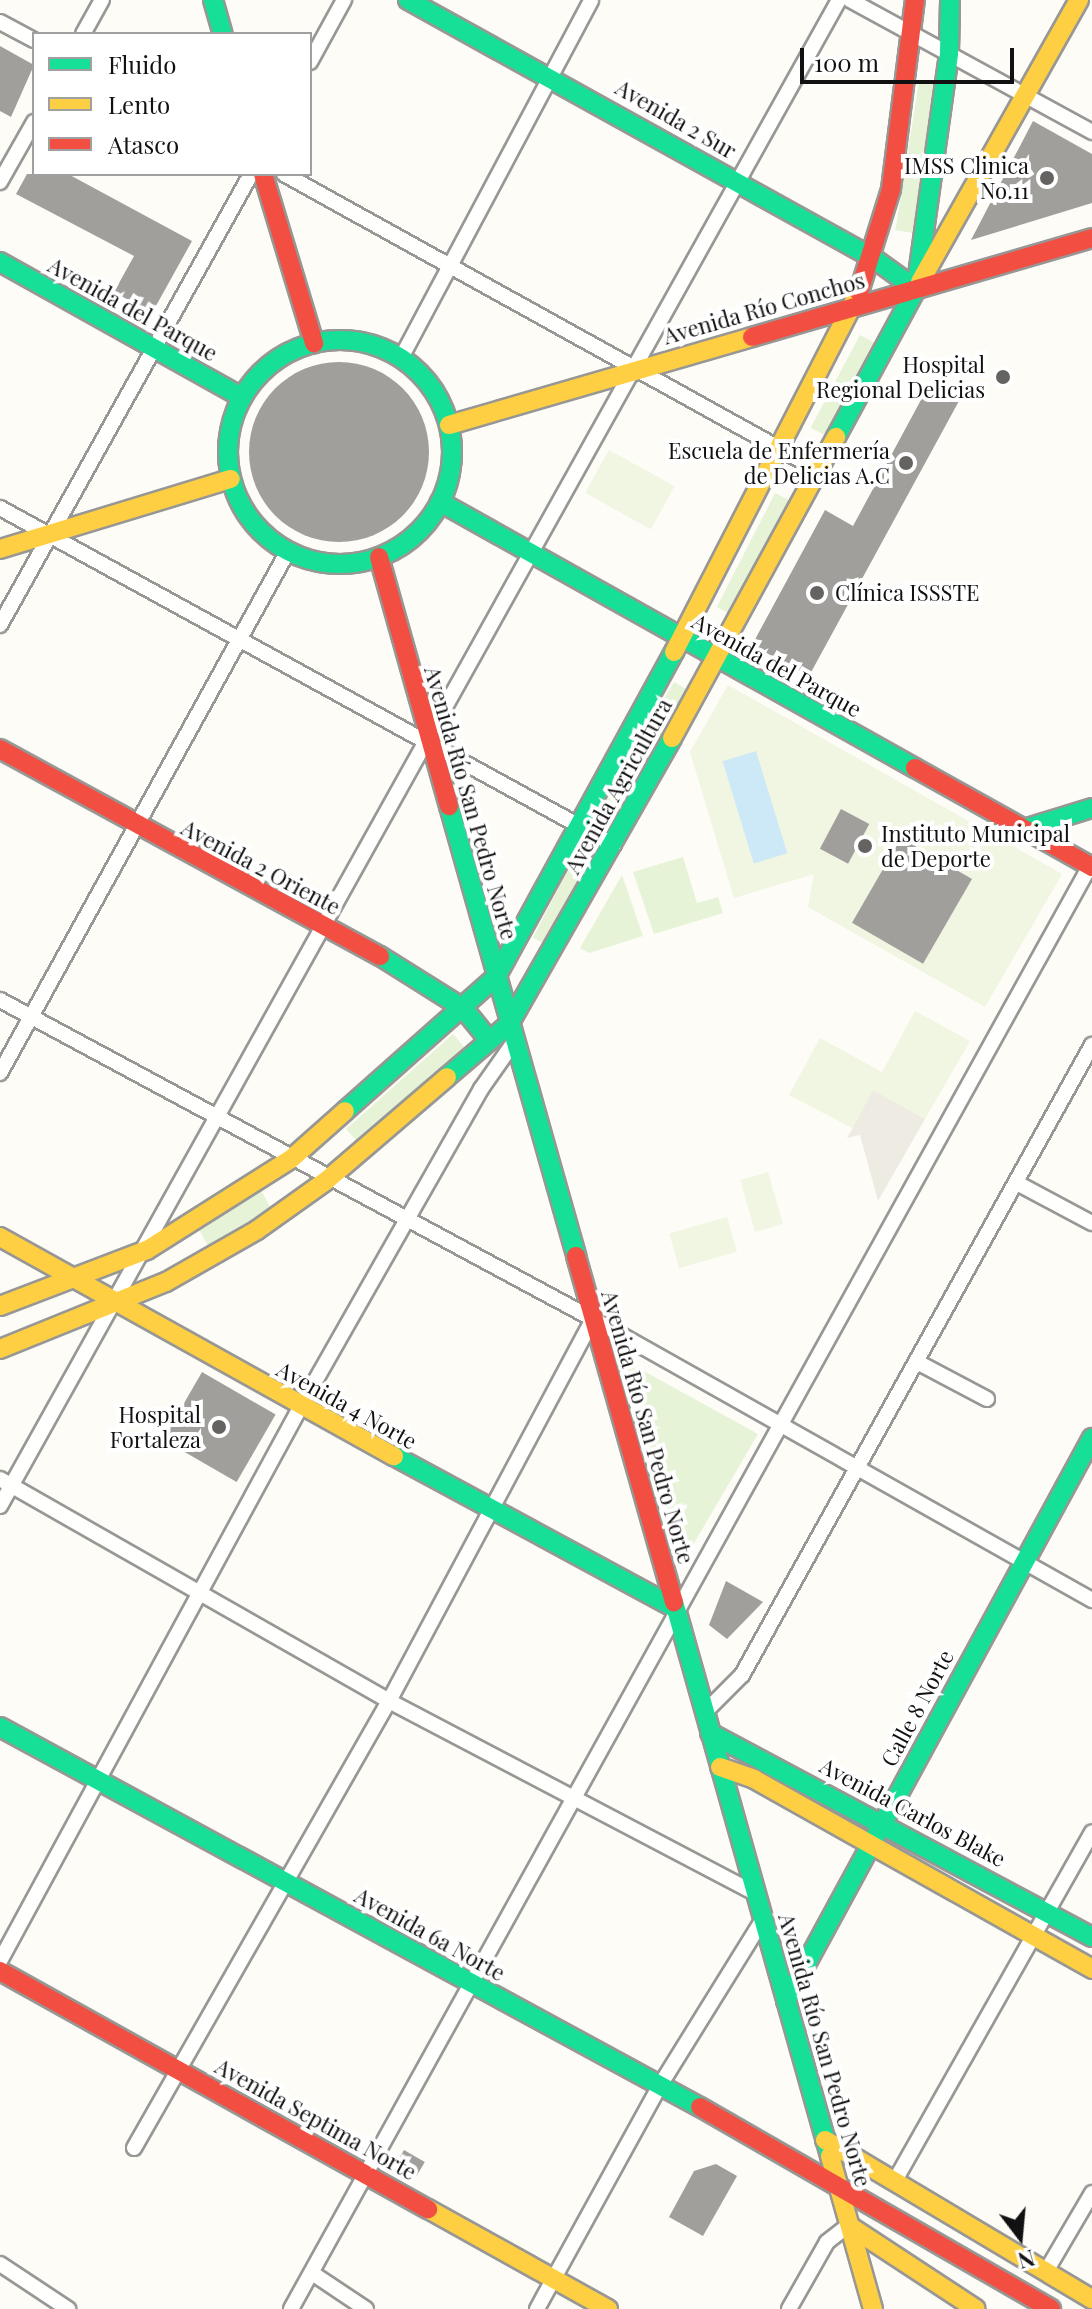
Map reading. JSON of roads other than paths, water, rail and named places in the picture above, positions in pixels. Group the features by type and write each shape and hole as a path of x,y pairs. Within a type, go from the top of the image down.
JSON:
{"main road":[{"path":"213,0 222,32"},
{"name":"Avenida 2 Sur","path":"408,0 550,75 873,258 916,289"},
{"name":"Avenida Agricultura","path":"0,1306 75,1280 147,1250 291,1159 496,977 582,829 854,307 873,258 891,189 913,37 915,0"},
{"name":"Avenida Agricultura","path":"0,1349 113,1305 257,1230 327,1180 489,1040 512,1033 820,471 916,289 949,53 950,0"},
{"path":"916,289 1079,0"},
{"path":"264,176 314,343"},
{"name":"Avenida Río Conchos","path":"449,425 1092,238"},
{"name":"Avenida del Parque","path":"0,262 242,397"},
{"path":"359,342 401,358 431,387 449,425 452,451 440,502 404,544 379,557 317,562 288,551 252,521 231,479 229,437 242,397 261,373 314,343 359,342"},
{"path":"0,549 231,479"},
{"name":"Avenida del Parque","path":"440,502 681,641 1091,865"},
{"name":"Avenida Río San Pedro Norte","path":"379,557 873,2309"},
{"name":"Avenida 2 Oriente","path":"0,749 137,828 325,928 463,1008 489,1040"},
{"path":"1024,829 1092,808"},
{"name":"Avenida 4 Norte","path":"0,1237 113,1305 492,1513 675,1608"},
{"name":"Calle 8 Norte","path":"786,2001 1092,1438"},
{"name":"Avenida 6a Norte","path":"0,1727 837,2182 1051,2309"},
{"name":"Avenida Carlos Blake","path":"710,1733 883,1821 1092,1937"},
{"path":"720,1767 871,1843 1092,1969"},
{"name":"Avenida Septima Norte","path":"0,1971 608,2309"},
{"path":"825,2140 897,2177 1048,2268 1092,2299"},
{"path":"849,2225 879,2251 976,2309"}],"street":[{"path":"84,32 102,0"},
{"path":"312,58 344,0"},
{"path":"401,358 591,0"},
{"path":"0,1506 6,1482 147,1250 839,0"},
{"path":"850,0 1092,132"},
{"path":"0,22 32,39"},
{"path":"0,182 32,126"},
{"path":"0,625 151,346 250,176"},
{"path":"288,176 820,471"},
{"path":"0,508 614,845"},
{"path":"0,1073 288,551"},
{"path":"291,2309 368,2176 468,1983 675,1608 1091,865"},
{"path":"0,1000 327,1180 593,1319 777,1427 1092,1600"},
{"path":"0,1961 95,1780 200,1596 301,1406 512,1033"},
{"path":"704,1713 742,1675 855,1470 919,1363 1092,1045"},
{"path":"1017,1183 1092,1223"},
{"path":"134,2148 389,1701 593,1319"},
{"path":"919,1363 987,1399"},
{"path":"6,1482 200,1596 389,1701 756,1894"},
{"path":"897,2177 1092,1832"},
{"path":"537,2309 659,2087 763,1919"},
{"path":"1048,2268 1092,2193"},
{"path":"789,2309 827,2242 849,2225"},
{"path":"0,2264 68,2309"},
{"path":"312,2273 366,2309"}],"water":[{"path":"756,751 787,853 754,864 723,761"}],"place":[{"name":"IMSS Clinica No.11","path":"1047,178"},
{"name":"Hospital Regional Delicias","path":"1003,377"},
{"name":"Escuela de Enfermería de Delicias A.C","path":"906,463"},
{"name":"Clínica ISSSTE","path":"817,593"},
{"name":"Instituto Municipal de Deporte","path":"865,846"},
{"name":"Hospital Fortaleza","path":"219,1427"}]}
